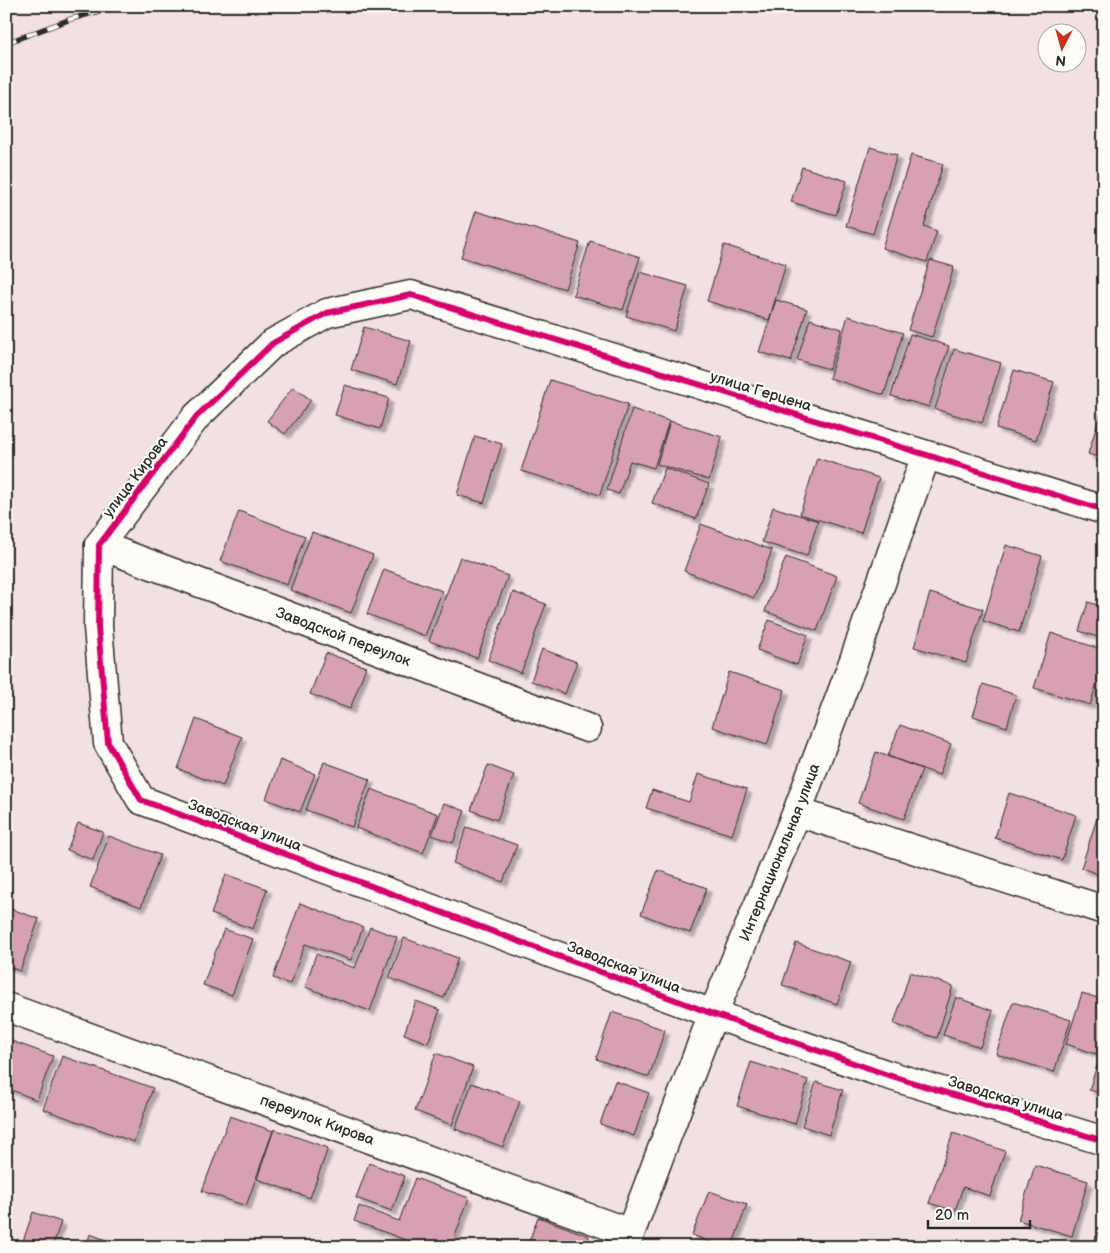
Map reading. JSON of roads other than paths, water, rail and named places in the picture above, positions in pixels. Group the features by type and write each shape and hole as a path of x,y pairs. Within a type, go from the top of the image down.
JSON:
{"street":[{"name":"улица Герцена","path":"411,295 1104,510"},
{"name":"улица Кирова","path":"99,546 196,417 273,343 327,313 411,295"},
{"name":"Интернациональная улица","path":"627,1240 713,1014 797,812 854,660 926,456"},
{"name":"Заводской переулок","path":"99,546 588,728"},
{"name":"Заводская улица","path":"99,546 98,627 108,743 141,800 713,1014 885,1074 1104,1141"},
{"path":"797,812 1104,910"},
{"name":"переулок Кирова","path":"6,1007 627,1240"}],"railway":[{"path":"6,43 71,19 117,6"}]}
